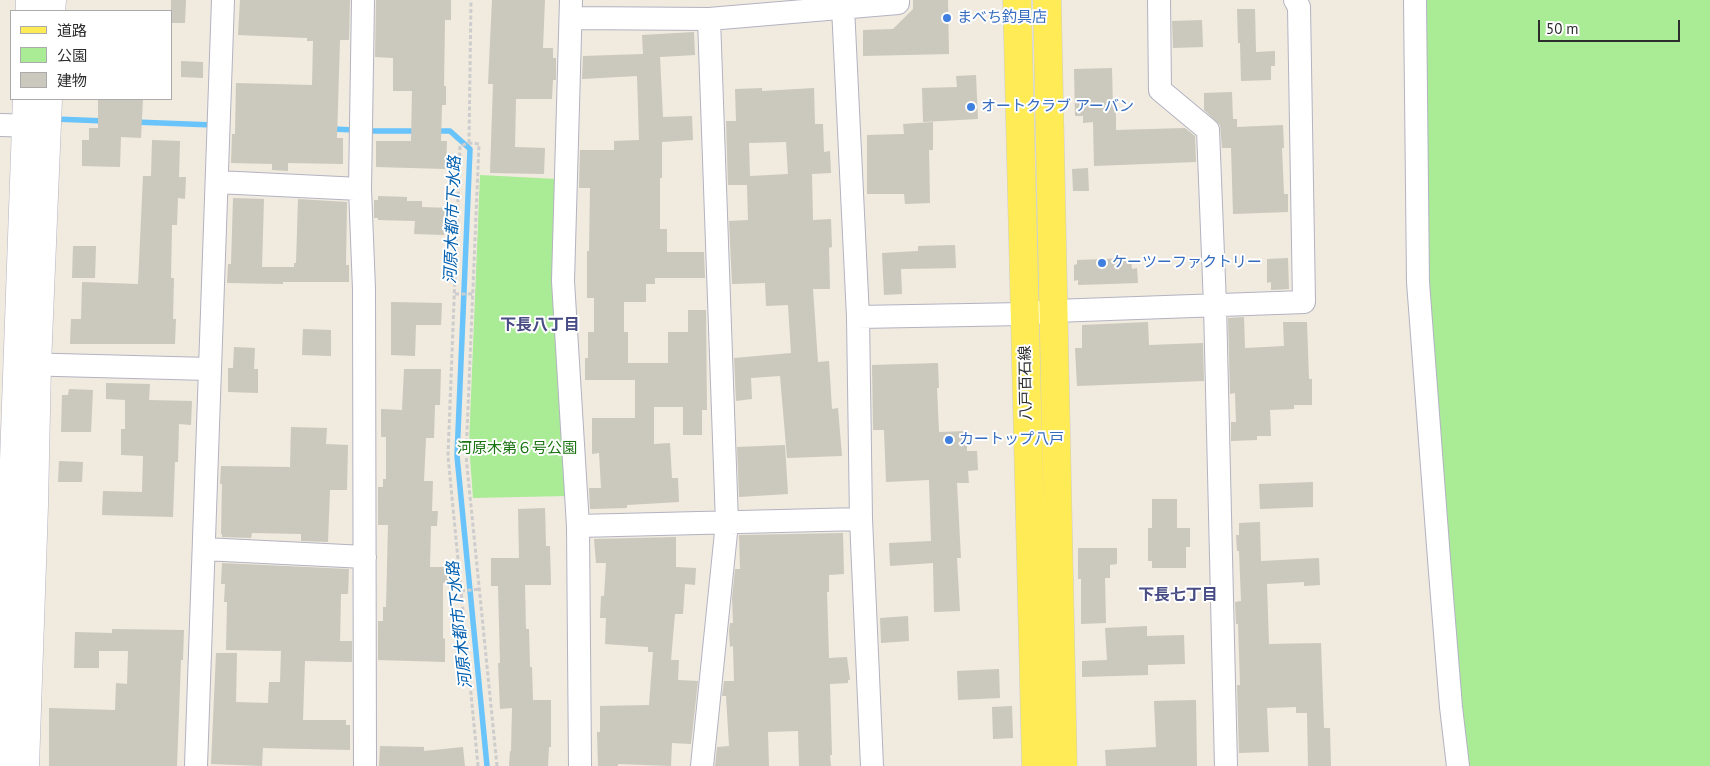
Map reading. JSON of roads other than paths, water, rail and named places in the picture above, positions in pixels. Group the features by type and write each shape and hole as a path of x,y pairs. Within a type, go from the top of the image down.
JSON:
{"main road":[{"name":"八戸百石線","path":"1017,0 1036,766"},
{"name":"八戸百石線","path":"1047,0 1063,766"}],"street":[{"path":"196,766 223,0"},
{"path":"363,0 360,189 364,299 365,766"},
{"path":"580,766 578,526 563,281 571,9 709,19 898,3 898,0"},
{"path":"1159,0 1160,90 1208,130 1215,305 1226,766"},
{"path":"858,317 1024,314 1054,311 1304,302 1299,7 1295,0"},
{"path":"1415,0 1418,282 1442,601 1458,766"},
{"path":"843,8 858,317 861,519 872,766"},
{"path":"702,766 727,523 709,19"},
{"path":"25,766 16,505 17,370 24,126 27,100"},
{"path":"24,126 47,100"},
{"path":"217,182 360,189"},
{"path":"17,370 209,369"},
{"path":"3,766 16,505"},
{"path":"578,526 861,519"},
{"path":"204,549 365,557"}],"waterway":[{"name":"河原木都市下水路","path":"55,119 105,121"},
{"name":"河原木都市下水路","path":"135,122 213,125"},
{"name":"河原木都市下水路","path":"332,129 355,130"},
{"name":"河原木都市下水路","path":"364,131 418,131"},
{"name":"河原木都市下水路","path":"434,131 450,131 470,149 457,456 487,766"}],"place":[{"name":"まべち釣具店","path":"947,18"},
{"name":"オートクラブ アーバン","path":"971,107"},
{"name":"ケーツーファクトリー","path":"1102,263"},
{"name":"カートップ八戸","path":"949,440"}],"district":[{"name":"下長八丁目","path":"540,325"},
{"name":"下長七丁目","path":"1178,595"}],"park label":[{"name":"河原木第６号公園","path":"517,449"}]}
